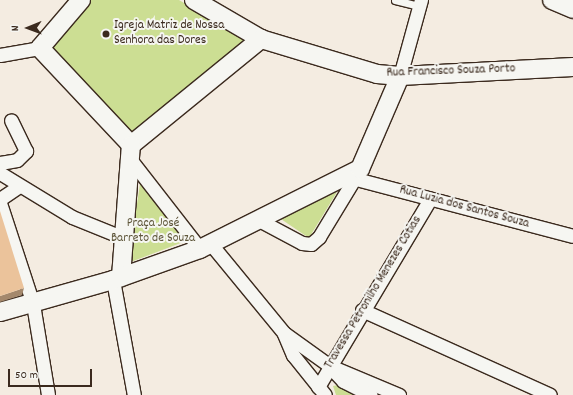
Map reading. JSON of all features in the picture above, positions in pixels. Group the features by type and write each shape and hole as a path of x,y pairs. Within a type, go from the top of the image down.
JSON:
{"street":[{"path":"0,55 40,48 80,0"},
{"name":"Rua Francisco Souza Porto","path":"194,0 261,39 377,74 400,76 573,67"},
{"path":"552,0 573,9"},
{"path":"258,219 302,243 311,244 319,238 358,174 400,76 420,3"},
{"path":"134,395 117,278 124,238 130,152 261,39"},
{"path":"40,48 130,152 205,246 284,333 330,366 399,395"},
{"path":"0,162 17,160 26,152 11,120"},
{"path":"0,173 72,217 124,238"},
{"path":"0,312 33,304 117,278 205,246 258,219 358,174"},
{"name":"Rua Luzia dos Santos Souza","path":"358,174 430,199 573,236"},
{"path":"0,199 19,186"},
{"name":"Travessa Petronilho Menezes Cotias","path":"321,391 330,366 362,310 430,199"},
{"path":"0,203 33,304 48,395"},
{"path":"362,310 533,390 550,395"},
{"path":"284,333 293,354 321,391"},
{"path":"330,366 343,381 371,395"}],"lane":[{"path":"395,0 420,3"}],"green space":[{"path":"91,0 179,0 248,41 133,137 51,48"},
{"name":"Praça José Barreto de Souza","path":"140,184 186,241 128,263"},
{"path":"337,192 309,238 278,217"},
{"path":"338,385 358,395 336,395 333,386"}],"building":[{"path":"0,211 24,288 0,296"}],"place":[{"name":"Igreja Matriz de Nossa Senhora das Dores","path":"106,34"}]}
